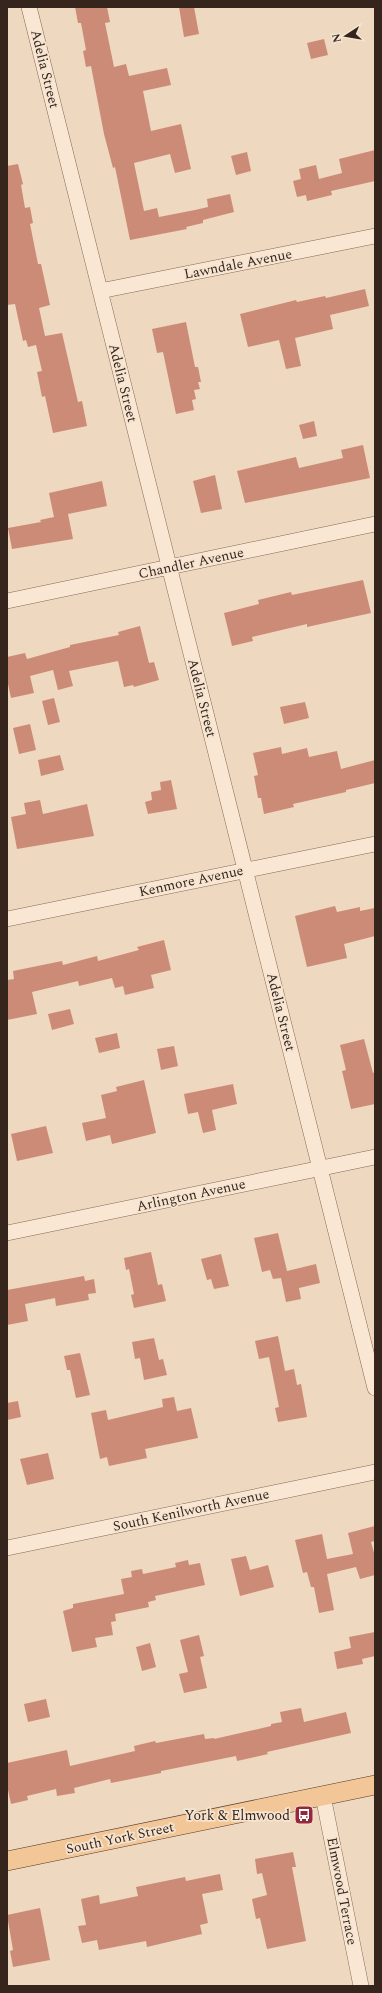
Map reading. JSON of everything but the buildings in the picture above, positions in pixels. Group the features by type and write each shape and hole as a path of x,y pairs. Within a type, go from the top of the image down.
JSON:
{"main road":[{"name":"South York Street","path":"7,1861 375,1785"}],"street":[{"name":"Adelia Street","path":"29,7 375,1388"},
{"name":"Lawndale Avenue","path":"100,291 375,236"},
{"name":"Chandler Avenue","path":"7,601 375,524"},
{"name":"Kenmore Avenue","path":"7,919 375,844"},
{"name":"Arlington Avenue","path":"7,1233 375,1157"},
{"name":"South Kenilworth Avenue","path":"7,1548 375,1472"},
{"name":"Elmwood Terrace","path":"323,1796 361,1986"}],"place":[{"name":"York & Elmwood","path":"304,1815"}]}
